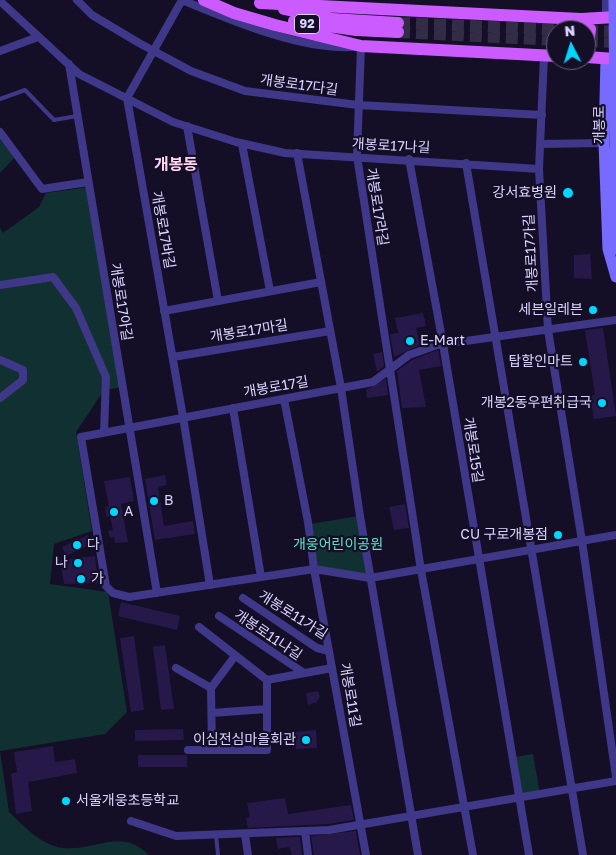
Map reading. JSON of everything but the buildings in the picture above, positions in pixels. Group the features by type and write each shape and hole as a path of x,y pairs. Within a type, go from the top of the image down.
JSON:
{"main road":[{"path":"204,0 234,13 361,46 546,56"},
{"name":"92","path":"219,0 308,24 356,30 398,27 332,18 256,2"},
{"path":"290,0 345,7 581,19 611,18"},
{"name":"개봉로","path":"614,0 616,250"},
{"path":"256,2 327,5"},
{"path":"616,38 611,41 606,52 611,59 604,143 608,249 616,276"},
{"path":"596,58 611,59"}],"street":[{"name":"개봉로17나길","path":"1,3 13,0"},
{"name":"개봉로17다길","path":"77,0 92,15 154,51 191,71 245,91 358,105 542,115"},
{"path":"127,98 182,0 248,27 290,38 345,48 361,46"},
{"path":"606,0 611,18"},
{"name":"개봉로17나길","path":"1,3 79,74 173,122 242,144 297,153 539,169"},
{"path":"0,51 38,37"},
{"name":"개봉로17라길","path":"361,46 357,156 389,370"},
{"name":"개봉로17아길","path":"69,64 129,427"},
{"name":"개봉로17가길","path":"548,70 542,115 539,169 548,330"},
{"name":"개봉로17바길","path":"127,98 183,417"},
{"path":"187,126 218,301"},
{"path":"0,132 42,189 88,182"},
{"path":"541,144 604,143"},
{"path":"242,144 270,291"},
{"path":"297,153 340,388 370,578 413,816 418,855"},
{"path":"409,159 443,344"},
{"path":"466,163 582,855"},
{"path":"0,285 53,277 76,308 106,377 104,432"},
{"path":"164,311 321,282"},
{"name":"개봉로17길","path":"157,593 129,598 113,593 106,586 81,437 373,382 409,355 443,344 616,320"},
{"path":"131,821 176,836 304,831 361,825 616,779 582,541 548,330"},
{"name":"개봉로17마길","path":"172,356 330,331"},
{"name":"개봉로15길","path":"443,344 479,560"},
{"path":"0,360 23,370 23,380 0,398"},
{"path":"389,370 422,570 473,855"},
{"path":"284,399 308,522 314,569"},
{"path":"233,408 261,577"},
{"path":"183,417 210,585"},
{"path":"129,427 157,593 314,569 370,578 616,535"},
{"path":"479,560 529,855"},
{"name":"개봉로11길","path":"314,569 366,855"},
{"name":"개봉로11가길","path":"243,598 317,648 329,651"},
{"name":"개봉로11나길","path":"219,616 304,674"},
{"path":"188,750 267,750 267,680 199,628"},
{"path":"212,750 211,688 235,656"},
{"path":"176,668 211,688"},
{"name":"개봉로11나길","path":"267,680 332,668"},
{"path":"212,713 267,709"},
{"path":"304,831 308,855"},
{"path":"245,834 248,855"}],"lane":[{"path":"0,99 25,90 54,120 77,116"},
{"path":"216,835 218,855"}],"green space":[{"path":"0,139 15,157 0,173"},
{"path":"89,187 122,387 104,390 76,432 92,531 54,544 50,584 108,592 127,712 105,734 0,751 0,228 3,233 39,207 46,193"},
{"name":"개웅어린이공원","path":"358,516 368,575 316,566 311,524"},
{"path":"0,751 9,812 41,840 64,848 76,848 119,841 139,847 149,855 0,855"},
{"path":"533,754 540,794 522,797 515,757"}],"tunnel":[{"path":"398,23 546,29"},
{"path":"596,31 616,32"},
{"path":"398,32 546,39"},
{"path":"596,41 616,42"}],"place":[{"name":"강서효병원","path":"568,193"},
{"name":"세븐일레븐","path":"593,310"},
{"name":"E-Mart","path":"410,341"},
{"name":"탑할인마트","path":"583,362"},
{"name":"개봉2동우편취급국","path":"602,403"},
{"name":"B","path":"154,501"},
{"name":"A","path":"114,512"},
{"name":"CU 구로개봉점","path":"558,535"},
{"name":"다","path":"77,545"},
{"name":"나","path":"78,563"},
{"name":"가","path":"81,579"},
{"name":"이심전심마을회관","path":"306,740"},
{"name":"서울개웅초등학교","path":"66,801"}],"district":[{"name":"개봉동","path":"176,165"}]}
